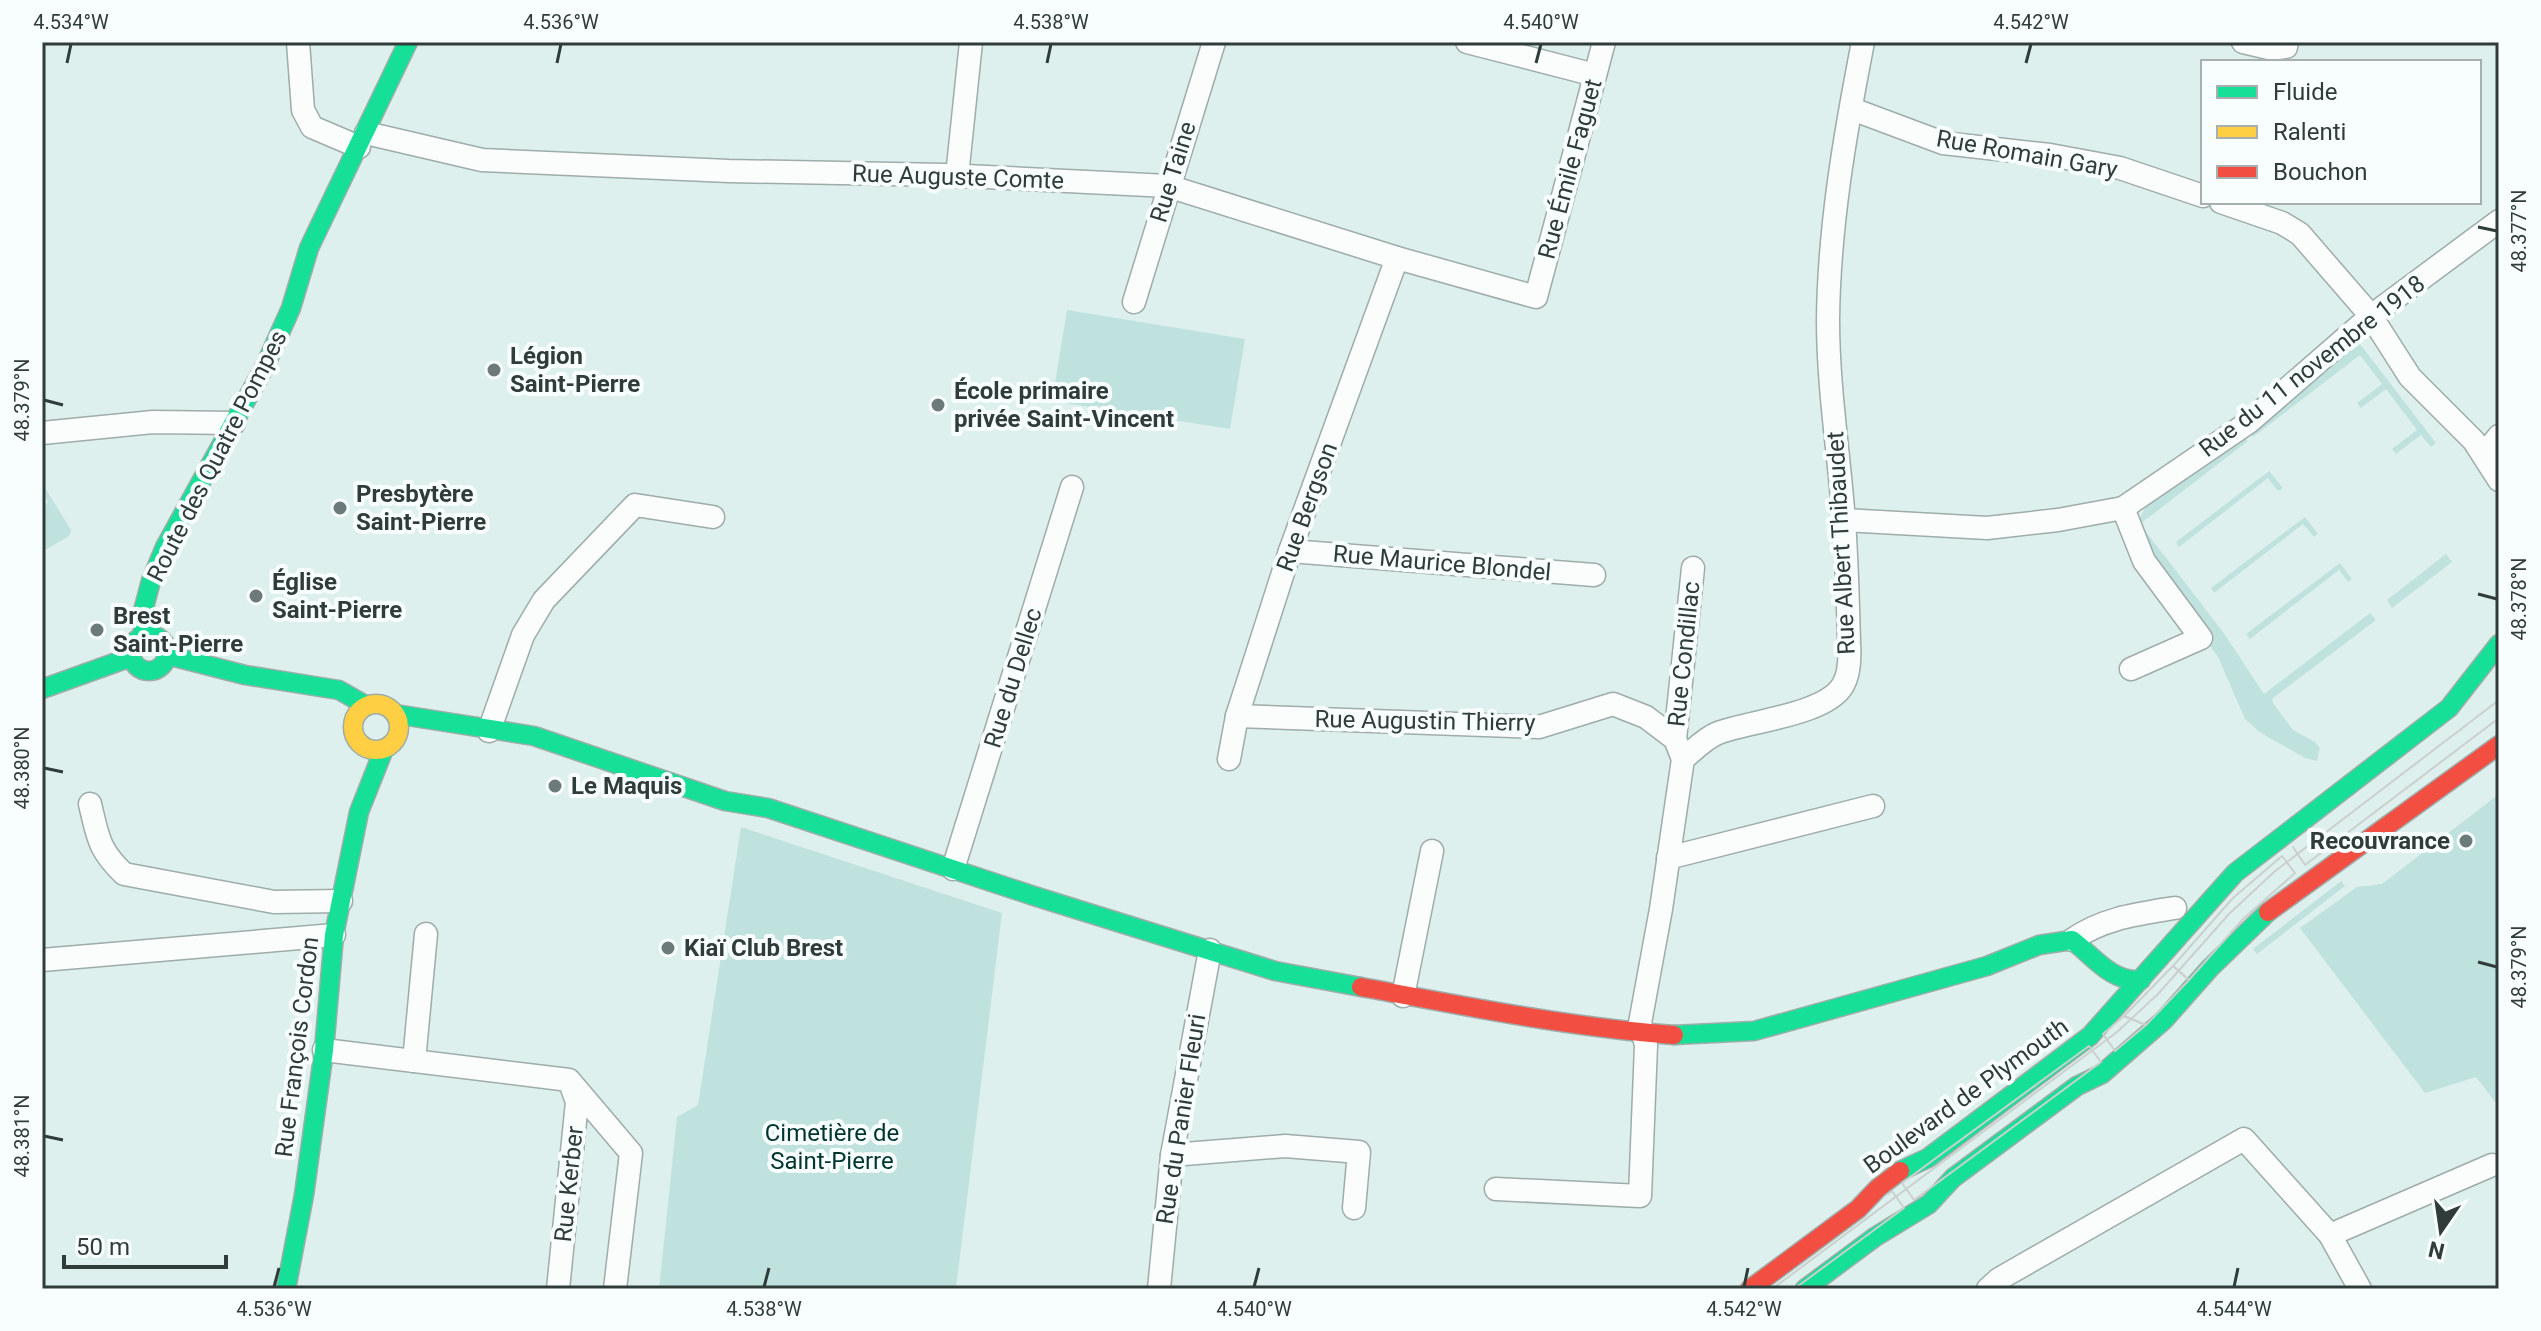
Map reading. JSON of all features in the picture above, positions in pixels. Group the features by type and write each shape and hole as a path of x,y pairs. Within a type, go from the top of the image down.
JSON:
{"main road":[{"name":"Route des Quatre Pompes","path":"143,636 140,627 151,578 185,508 253,390 284,323 304,263 346,167 390,86 408,42"},
{"path":"143,636 160,639 167,655 162,666 153,671 142,670 131,657 132,647 143,636"},
{"name":"Boulevard de Plymouth","path":"1750,1289 1858,1209 1891,1178 1928,1158 2085,1040 2119,1006 2235,873 2449,708 2499,644"},
{"path":"167,655 245,675 339,690 367,706 383,705 395,714 534,736 725,801 768,808 1275,971 1527,1018 1642,1033 1712,1035 1754,1031 1987,966 2012,953 2050,941 2072,940 2118,977 2131,983 2141,980"},
{"path":"42,689 131,657"},
{"path":"309,687 353,720"},
{"path":"367,706 353,720 353,733 360,745 371,750 397,742 399,727 395,714"},
{"path":"435,738 489,731"},
{"name":"Rue François Cordon","path":"359,812 397,742"},
{"name":"Rue François Cordon","path":"286,1289 304,1195 324,1050 334,935 359,812 360,745"},
{"path":"1805,1289 1875,1237 1929,1204 1953,1178 2077,1086 2102,1074 2164,1020 2210,968 2272,908 2499,745"},
{"path":"1987,966 2016,967 2044,958 2064,962"},
{"path":"2096,985 2119,1006 2151,1020 2164,1020"}],"street":[{"path":"298,42 303,110 312,127 362,140"},
{"path":"957,176 971,42"},
{"name":"Rue Taine","path":"1134,302 1214,42"},
{"path":"1467,42 1595,75"},
{"name":"Rue Émile Faguet","path":"1536,297 1604,42"},
{"name":"Rue Albert Thibaudet","path":"1679,749 1715,734 1779,718 1829,700 1843,685 1850,662 1844,520 1828,322 1838,178 1863,42"},
{"path":"2243,42 2273,49 2286,47 2287,42"},
{"name":"Rue Romain Gary","path":"1852,109 1943,143 2050,155 2120,168 2201,195"},
{"name":"Rue Auguste Comte","path":"362,140 482,160 1168,186 1397,258 1536,297"},
{"path":"2227,204 2282,223 2300,234 2371,316 2410,377 2491,458 2499,480"},
{"name":"Rue du 11 novembre 1918","path":"1844,520 1987,528 2058,520 2123,508 2249,422 2371,316 2499,221"},
{"name":"Rue Bergson","path":"1229,759 1237,716 1290,551 1397,258"},
{"path":"42,433 153,422 234,423"},
{"path":"2491,458 2499,436"},
{"name":"Rue du Dellec","path":"953,869 1072,487"},
{"path":"489,731 523,635 544,600 635,505 713,517"},
{"path":"2123,508 2144,561 2201,638 2131,669"},
{"name":"Rue Maurice Blondel","path":"1290,551 1594,575"},
{"name":"Rue Condillac","path":"1679,749 1693,568"},
{"name":"Rue Augustin Thierry","path":"1237,716 1539,727 1613,704 1646,717 1679,749"},
{"path":"1496,1189 1640,1196 1646,1045 1640,1023 1668,858 1679,749"},
{"path":"90,804 101,847 124,874 274,902 341,901"},
{"path":"1668,858 1873,806"},
{"path":"1403,996 1432,851"},
{"path":"2072,940 2086,930 2117,917 2175,908"},
{"path":"414,1061 426,934"},
{"path":"42,960 334,935"},
{"name":"Rue du Panier Fleuri","path":"1159,1289 1172,1155 1210,950"},
{"path":"324,1050 569,1080"},
{"name":"Rue Kerber","path":"558,1289 577,1102 569,1080"},
{"name":"Rue Kerber","path":"569,1080 631,1153 615,1289"},
{"path":"1988,1289 1999,1279 2244,1139 2330,1235 2360,1289"},
{"path":"1172,1155 1285,1146 1359,1152 1354,1208"},
{"path":"2330,1235 2492,1165"}],"green space":[{"path":"1067,310 1245,339 1230,429 1052,401"},
{"path":"2355,344 2360,344 2436,443 2431,447 2421,435 2396,454 2392,449 2417,430 2386,389 2361,408 2357,403 2382,384 2360,355 2253,437 2249,433"},
{"path":"2244,437 2248,441 2140,524 2223,632 2264,694 2370,613 2376,620 2272,699 2293,730 2320,748 2317,761 2305,758 2261,733 2245,719 2218,657 2159,574 2135,527 2145,508 2237,438"},
{"path":"2269,471 2283,488 2278,491 2268,478 2179,547 2176,542"},
{"path":"42,483 71,530 69,536 42,552 42,509 48,502 42,492"},
{"path":"2305,517 2318,534 2314,537 2303,524 2214,593 2211,588"},
{"path":"2446,554 2452,562 2392,608 2387,600"},
{"path":"2340,563 2352,579 2348,582 2339,570 2250,639 2246,634"},
{"path":"2499,794 2499,1107 2476,1077 2425,1093 2300,928 2357,887 2382,884"},
{"name":"Cimetière de Saint-Pierre","path":"741,827 1002,913 956,1289 659,1289 677,1117 698,1105"},
{"path":"2341,881 2345,886 2257,954 2253,949"}],"tram line":[{"path":"1772,1289 2117,1032 2158,994 2229,914 2274,872 2499,700"},
{"path":"2293,847 2305,865 2499,718"},
{"path":"2282,856 2295,873 2243,919 2189,980 2173,966 2233,898 2282,856"},
{"path":"2173,966 2189,980 2146,1025 2124,1016 2173,966"},
{"path":"2124,1016 2146,1025 2115,1051 2103,1034 2124,1016"},
{"path":"2089,1046 2101,1062 1914,1200 1902,1183 2089,1046"},
{"path":"1794,1289 1904,1208 1892,1191 1888,1194"}],"traffic: fast":[{"path":"143,636 143,611 165,547 265,366 291,308 309,248 408,42"},
{"path":"149,635 162,640 167,653 162,666 149,671 136,666 131,653 136,640 149,635"},
{"path":"1900,1171 1928,1158 2090,1036 2235,873 2449,708 2499,644"},
{"path":"167,655 245,675 339,690 367,706"},
{"path":"42,689 131,657"},
{"path":"395,714 534,736 725,801 768,808 1275,971 1361,987"},
{"path":"286,1289 304,1195 324,1050 334,935 359,812 384,749"},
{"path":"1805,1289 1875,1237 1929,1204 1953,1178 2077,1086 2102,1074 2164,1020 2210,968 2268,912"},
{"path":"1674,1035 1754,1031 1987,966 2039,945 2072,940 2112,973 2141,980"}],"traffic: slow":[{"path":"376,704 392,711 399,727 392,743 376,750 360,743 353,727 360,711 376,704"}],"traffic: jam":[{"path":"2268,912 2499,745"},
{"path":"1361,987 1556,1021 1674,1035"},
{"path":"1750,1289 1858,1209 1900,1171"}],"place":[{"name":"Légion Saint-Pierre","path":"494,370"},
{"name":"École primaire privée Saint-Vincent","path":"938,405"},
{"name":"Presbytère Saint-Pierre","path":"340,508"},
{"name":"Église Saint-Pierre","path":"256,596"},
{"name":"Brest Saint-Pierre","path":"97,630"},
{"name":"Le Maquis","path":"555,786"},
{"name":"Recouvrance","path":"2466,841"},
{"name":"Kiaï Club Brest","path":"668,948"}]}
